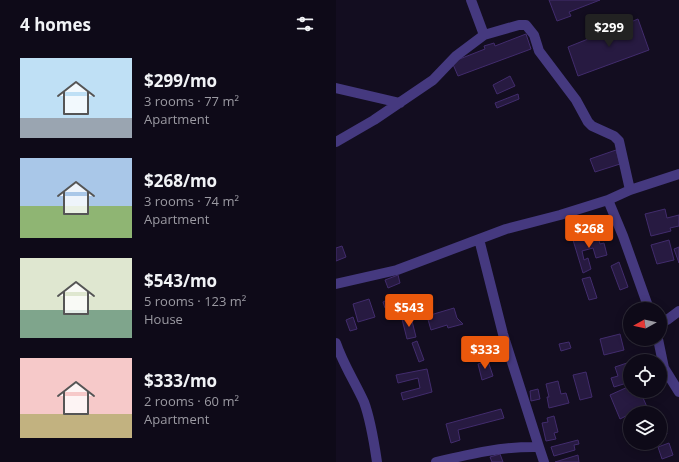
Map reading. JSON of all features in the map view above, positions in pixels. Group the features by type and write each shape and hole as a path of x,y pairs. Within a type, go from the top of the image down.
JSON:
{"street":[{"path":"471,0 484,35"},
{"path":"336,142 374,120 433,80 456,56 484,35 519,25 526,25 534,34 539,51 576,100 588,122 592,126 614,136 619,141 630,190"},
{"path":"336,88 400,103"},
{"path":"336,284 397,270 506,229 560,215 608,200 630,190 679,174"},
{"path":"608,200 624,236 647,302"},
{"path":"479,239 503,334 544,462"},
{"path":"667,320 679,311"},
{"path":"336,344 341,359 363,402 370,420 377,462"},
{"path":"659,346 664,368 679,392"},
{"path":"436,462 500,449 539,447"}],"building":[{"path":"549,0 600,0 569,12 571,16 557,21"},
{"path":"638,19 649,50 578,76 568,47"},
{"path":"526,34 531,49 458,76 452,62 485,49 484,46 494,43 495,46"},
{"path":"510,76 515,86 497,94 493,85"},
{"path":"518,94 519,99 497,108 495,103"},
{"path":"616,150 620,164 595,172 590,159"},
{"path":"665,209 667,218 679,215 679,226 670,228 671,231 651,236 645,214"},
{"path":"597,233 600,244 604,243 607,255 596,258 593,248 582,251 584,260 588,258 591,269 583,273 573,240"},
{"path":"669,240 674,260 657,264 651,245"},
{"path":"342,246 346,257 336,261 336,248"},
{"path":"679,247 679,263 674,249"},
{"path":"619,262 628,287 620,290 611,266"},
{"path":"398,275 400,283 388,288 385,280"},
{"path":"590,277 597,298 589,300 582,279"},
{"path":"369,299 375,317 358,322 353,304"},
{"path":"389,299 391,305 385,308 383,302"},
{"path":"454,308 457,318 463,324 448,328 447,325 431,330 427,316"},
{"path":"353,317 357,329 350,331 346,320"},
{"path":"411,317 416,337 407,339 402,319"},
{"path":"620,334 624,350 604,355 600,339"},
{"path":"417,341 424,360 419,362 412,343"},
{"path":"569,342 571,348 561,351 559,344"},
{"path":"488,361 493,376 482,380 478,364"},
{"path":"623,364 623,384 614,387 611,378 618,376 615,367"},
{"path":"427,369 432,392 403,400 401,393 420,388 418,378 398,383 396,375"},
{"path":"586,372 592,397 580,400 573,375"},
{"path":"558,381 561,394 566,393 569,403 549,408 547,397 549,397 546,384"},
{"path":"538,389 540,399 531,401 530,391"},
{"path":"623,389 623,398 643,398 647,406 623,406 623,418 620,419 610,395"},
{"path":"501,409 504,418 458,430 460,440 451,443 446,424"},
{"path":"554,416 558,432 554,433 556,439 546,441 542,423 548,422 547,418"},
{"path":"578,440 579,444 574,445 575,450 554,456 551,447"},
{"path":"669,443 673,455 662,459 659,450 667,450 667,444"},
{"path":"500,454 503,462 492,462 490,457"},
{"path":"578,455 579,462 555,462"}]}
